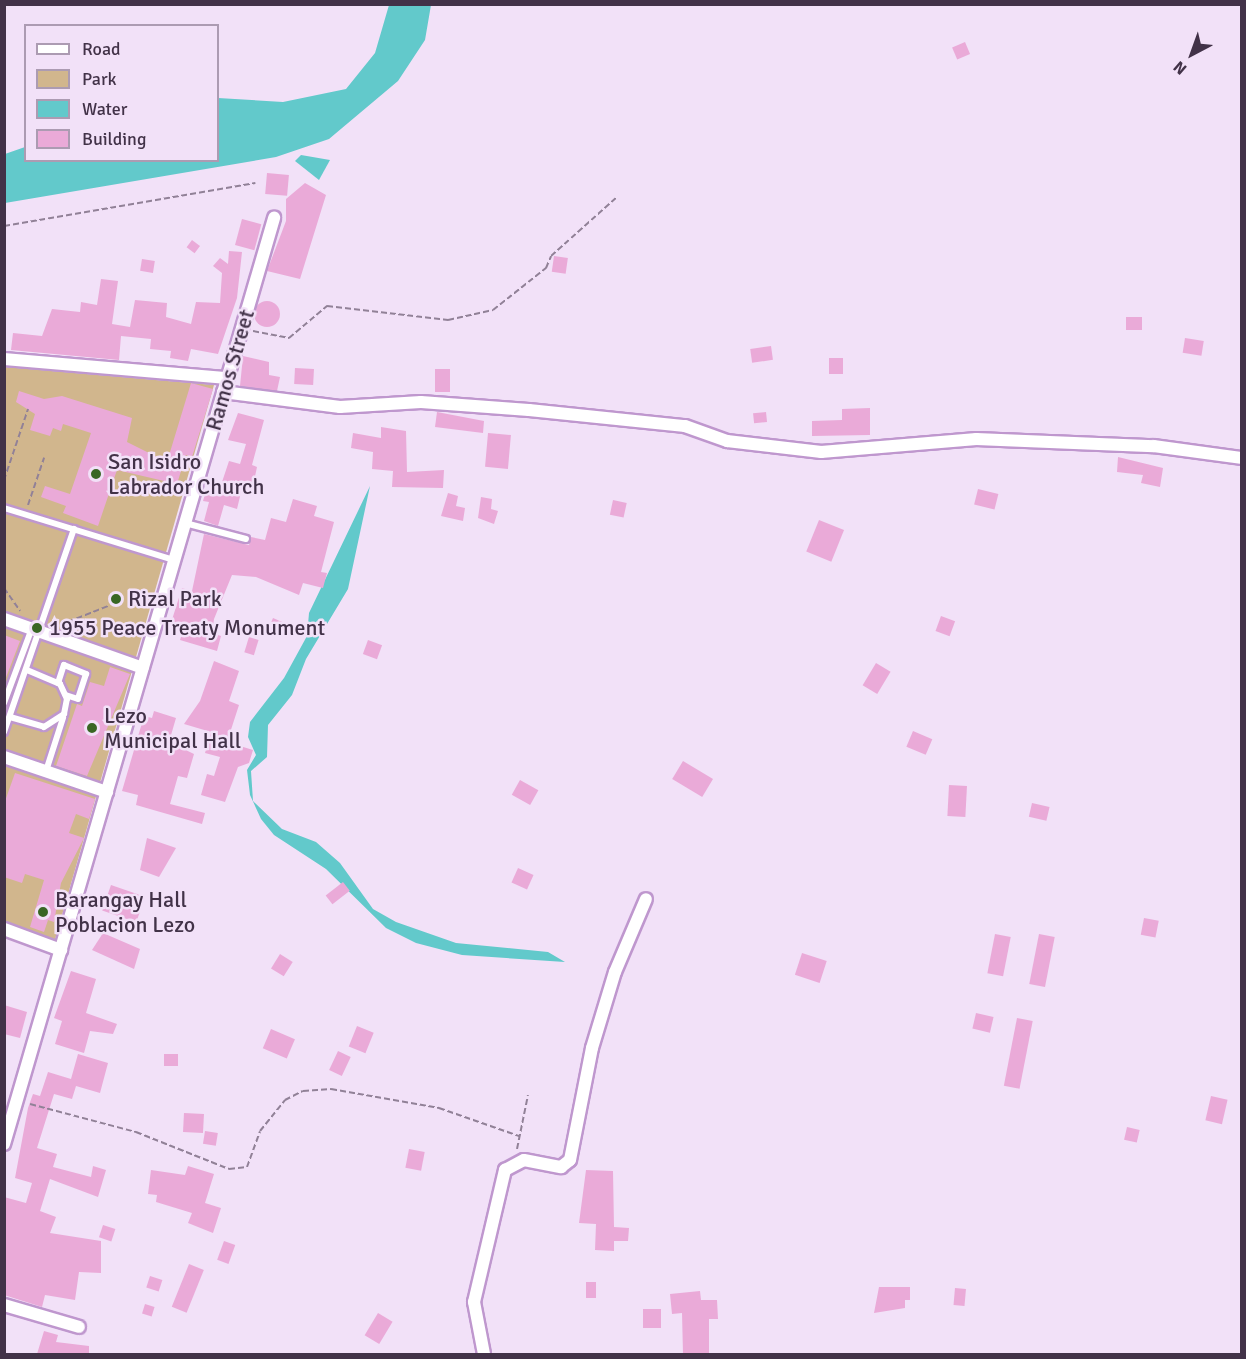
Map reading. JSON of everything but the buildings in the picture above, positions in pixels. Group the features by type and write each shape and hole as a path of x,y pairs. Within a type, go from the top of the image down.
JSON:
{"street":[{"name":"Ramos Street","path":"4,1144 274,218"},
{"path":"4,359 227,378"},
{"path":"223,392 340,407 421,402 529,410 685,426 727,441 821,452 976,439 1154,446 1242,458"},
{"path":"4,619 37,628 143,668"},
{"path":"4,757 107,792"},
{"path":"484,1354 474,1302 505,1170 514,1163 561,1167 570,1160 592,1048 615,972 646,899"},
{"path":"4,929 61,950"},
{"path":"4,1097 17,1101"},
{"path":"4,1305 79,1327"}],"lane":[{"path":"4,508 174,560"},
{"path":"185,523 246,538"},
{"path":"4,703 37,628 74,529"},
{"path":"4,732 27,670 37,628"},
{"path":"58,682 64,665 86,674 78,699 66,695"},
{"path":"27,670 58,682 66,695 64,714 45,771"},
{"path":"10,717 44,727 64,714"}],"path":[{"path":"4,226 255,183"},
{"path":"242,328 289,338 327,306 448,320 493,310 546,268 551,256 618,195"},
{"path":"4,480 28,410"},
{"path":"25,514 44,458"},
{"path":"4,588 37,628 108,606"},
{"path":"17,1101 136,1132 229,1168 247,1167 260,1131 285,1100 303,1091 331,1089 439,1108 519,1136"},
{"path":"514,1163 528,1095"}],"green space":[{"path":"5,367 214,385 54,943 5,923"}],"water":[{"path":"389,5 431,5 425,40 398,81 329,139 276,157 5,203 5,154 24,147 24,162 219,162 219,98 283,102 346,89 375,53"},
{"path":"301,155 330,160 319,180 295,161"},
{"path":"370,486 348,589 306,659 292,695 268,725 267,757 251,771 253,801 282,829 316,842 340,863 373,909 396,922 456,943 548,952 565,962 462,955 416,943 386,928 326,869 274,835 261,819 250,795 247,770 256,755 248,737 250,722 284,678 307,636 309,613"}],"place":[{"name":"San Isidro Labrador Church","path":"96,474"},
{"name":"Rizal Park","path":"116,599"},
{"name":"1955 Peace Treaty Monument","path":"37,628"},
{"name":"Lezo Municipal Hall","path":"92,728"},
{"name":"Barangay Hall Poblacion Lezo","path":"43,912"}]}
